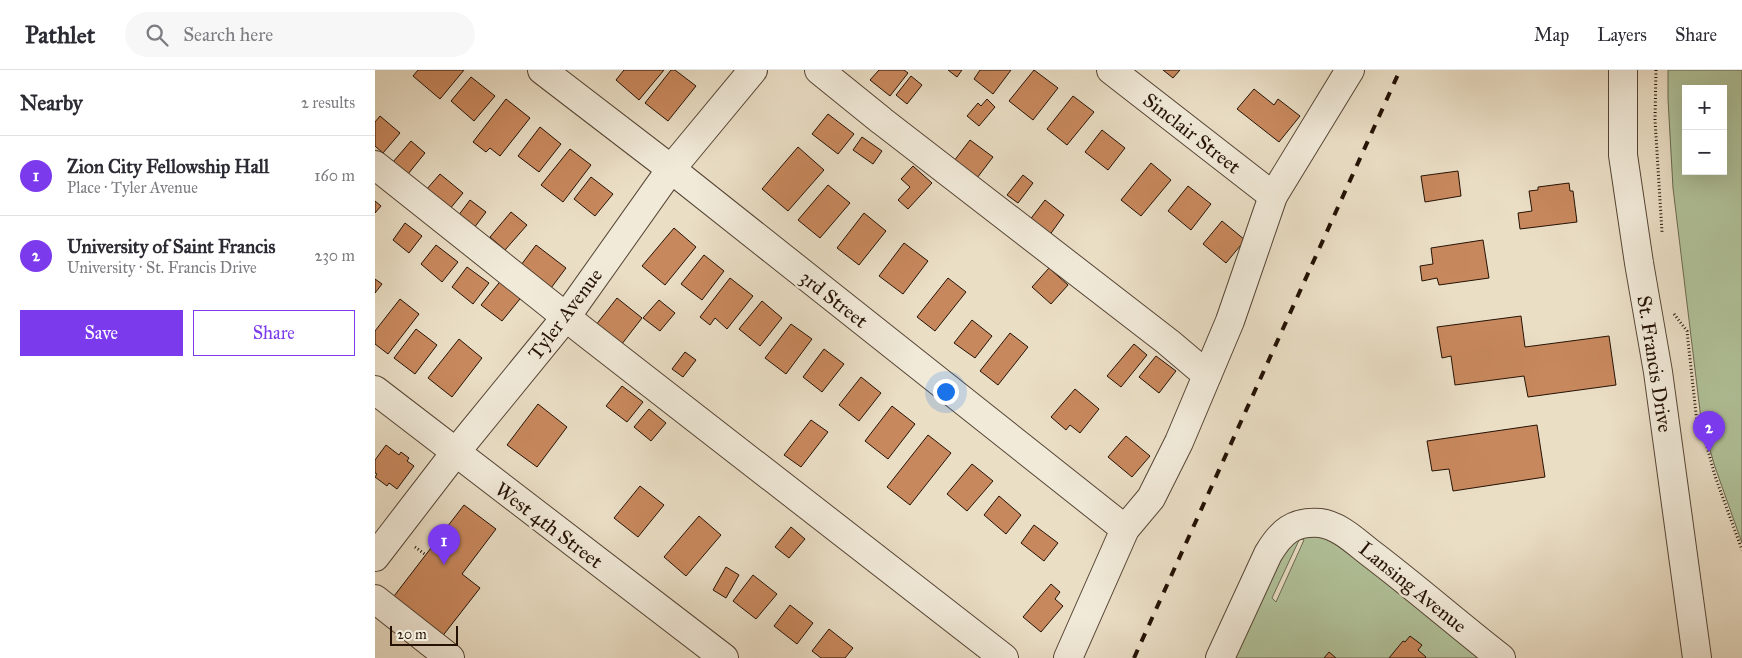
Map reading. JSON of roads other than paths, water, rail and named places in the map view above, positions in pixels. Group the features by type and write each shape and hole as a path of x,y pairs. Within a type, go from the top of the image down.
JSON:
{"street":[{"name":"3rd Street","path":"542,70 1125,529"},
{"name":"Tyler Avenue","path":"375,557 455,453 565,317 671,170 753,70"},
{"path":"819,70 1168,342 1207,376"},
{"name":"Sinclair Street","path":"1111,70 1273,196"},
{"path":"1068,658 1125,529 1151,498 1179,442 1230,320 1273,196 1350,70"},
{"name":"St. Francis Drive","path":"1623,70 1623,156 1658,372 1697,658"},
{"path":"375,165 565,317 1003,658"},
{"name":"West 4th Street","path":"375,390 723,658"},
{"name":"Lansing Avenue","path":"1220,658 1276,540 1286,530 1295,525 1321,523 1334,527 1360,544 1396,571 1501,658"},
{"path":"375,599 450,658"}],"railway":[{"path":"1134,658 1400,70"}],"place":[{"name":"University of Saint Francis","path":"1709,452"},
{"name":"Zion City Fellowship Hall","path":"444,565"}]}
